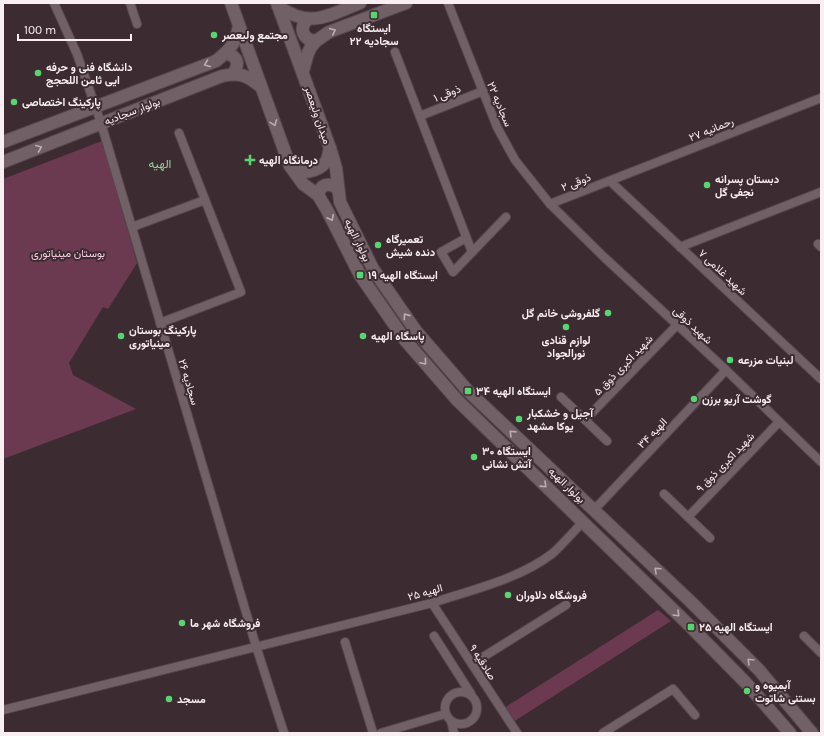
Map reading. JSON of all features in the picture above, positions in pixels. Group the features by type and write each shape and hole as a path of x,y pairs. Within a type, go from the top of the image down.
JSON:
{"main road":[{"path":"231,3 290,166"},
{"path":"277,5 298,18 308,19 322,18 360,3"},
{"path":"303,71 308,53 316,41 329,32 406,3"},
{"name":"میدان ولیعصر","path":"277,5 303,71 330,148 327,160 321,167 314,171 299,171 290,166"},
{"path":"308,19 302,28 303,33 306,38 311,41 316,41"},
{"name":"بولوار سجادیه","path":"3,142 216,61 226,53 236,40 239,26"},
{"path":"226,53 232,55 237,61 237,68 233,74"},
{"path":"233,74 240,74 248,77 260,86"},
{"name":"بولوار سجادیه","path":"3,162 222,76 233,74"},
{"name":"بولوار الهیه","path":"330,148 336,168 337,188 340,202 373,269 416,331 468,391 691,602 753,664 812,733"},
{"name":"بولوار الهیه","path":"290,166 303,184 318,195 360,275 405,340 456,400 583,522 746,683 790,733"},
{"path":"318,195 320,189 325,184 332,184 337,188"},
{"path":"583,522 594,511"}],"street":[{"path":"130,3 137,24"},
{"name":"سجادیه ۲۲","path":"448,3 497,127 515,160 550,204"},
{"name":"سجادیه ۲۶","path":"56,4 77,54 101,123 256,646 284,733"},
{"path":"395,52 472,252"},
{"name":"ذوقی ۱","path":"420,116 483,91"},
{"name":"رحمانیه ۲۷","path":"610,181 821,98"},
{"path":"160,323 241,292 179,133"},
{"name":"ذوقی ۲","path":"550,204 610,181"},
{"name":"شهید غلامی ۷","path":"610,181 821,379"},
{"path":"680,247 821,192"},
{"path":"132,227 205,200"},
{"name":"شهید ذوقی","path":"550,204 604,258 726,370 821,462"},
{"path":"466,238 441,252 453,272 506,217"},
{"name":"شهید اکبری ذوق ۵","path":"585,420 677,325"},
{"name":"الهیه ۳۴","path":"594,511 726,370"},
{"path":"561,397 607,441"},
{"name":"شهید اکبری ذوق ۹","path":"688,517 779,422"},
{"path":"664,494 710,538"},
{"name":"الهیه ۲۵","path":"3,710 432,602 518,575 552,553 583,522"},
{"name":"صادقیه ۹","path":"432,602 517,733"},
{"path":"472,664 566,604"},
{"path":"381,733 448,717 458,724 467,723 474,718 477,710 476,701 434,636"},
{"path":"804,636 821,653"},
{"path":"345,642 373,733"},
{"path":"603,733 673,689 695,715"},
{"path":"454,733 444,705 454,692 463,691 471,694"}],"green space":[{"name":"بوستان مینیاتوری","path":"102,141 137,263 108,309 103,307 69,363 73,375 136,409 3,459 3,179"},
{"path":"658,610 671,621 513,722 504,708"}],"place":[{"name":"ایستگاه سجادیه ۲۲","path":"374,15"},
{"name":"مجتمع ولیعصر","path":"214,35"},
{"name":"دانشگاه فنی و حرفه ایی ثامن اللحجج","path":"38,73"},
{"name":"پارکینگ اختصاصی","path":"14,102"},
{"name":"درمانگاه الهیه","path":"250,160"},
{"name":"دبستان پسرانه نجفی گل","path":"707,185"},
{"name":"تعمیرگاه دنده شیش","path":"378,245"},
{"name":"ایستگاه الهیه ۱۹","path":"360,275"},
{"name":"گلفروشی خانم گل","path":"608,313"},
{"name":"لوازم قنادی نورالجواد","path":"566,327"},
{"name":"پارکینگ بوستان مینیاتوری","path":"121,336"},
{"name":"پاسگاه الهیه","path":"363,336"},
{"name":"لبنیات مزرعه","path":"730,360"},
{"name":"ایستگاه الهیه ۳۴","path":"468,391"},
{"name":"گوشت آریو برزن","path":"694,399"},
{"name":"آجیل و خشکبار یوکا مشهد","path":"519,419"},
{"name":"ایستگاه ۳۰ آتش نشانی","path":"474,457"},
{"name":"فروشگاه دلاوران","path":"508,595"},
{"name":"فروشگاه شهر ما","path":"182,623"},
{"name":"ایستگاه الهیه ۲۵","path":"691,627"},
{"name":"آبمیوه و بستنی شاتوت","path":"747,691"},
{"name":"مسجد","path":"169,699"}],"district":[{"name":"الهیه","path":"160,164"}]}
